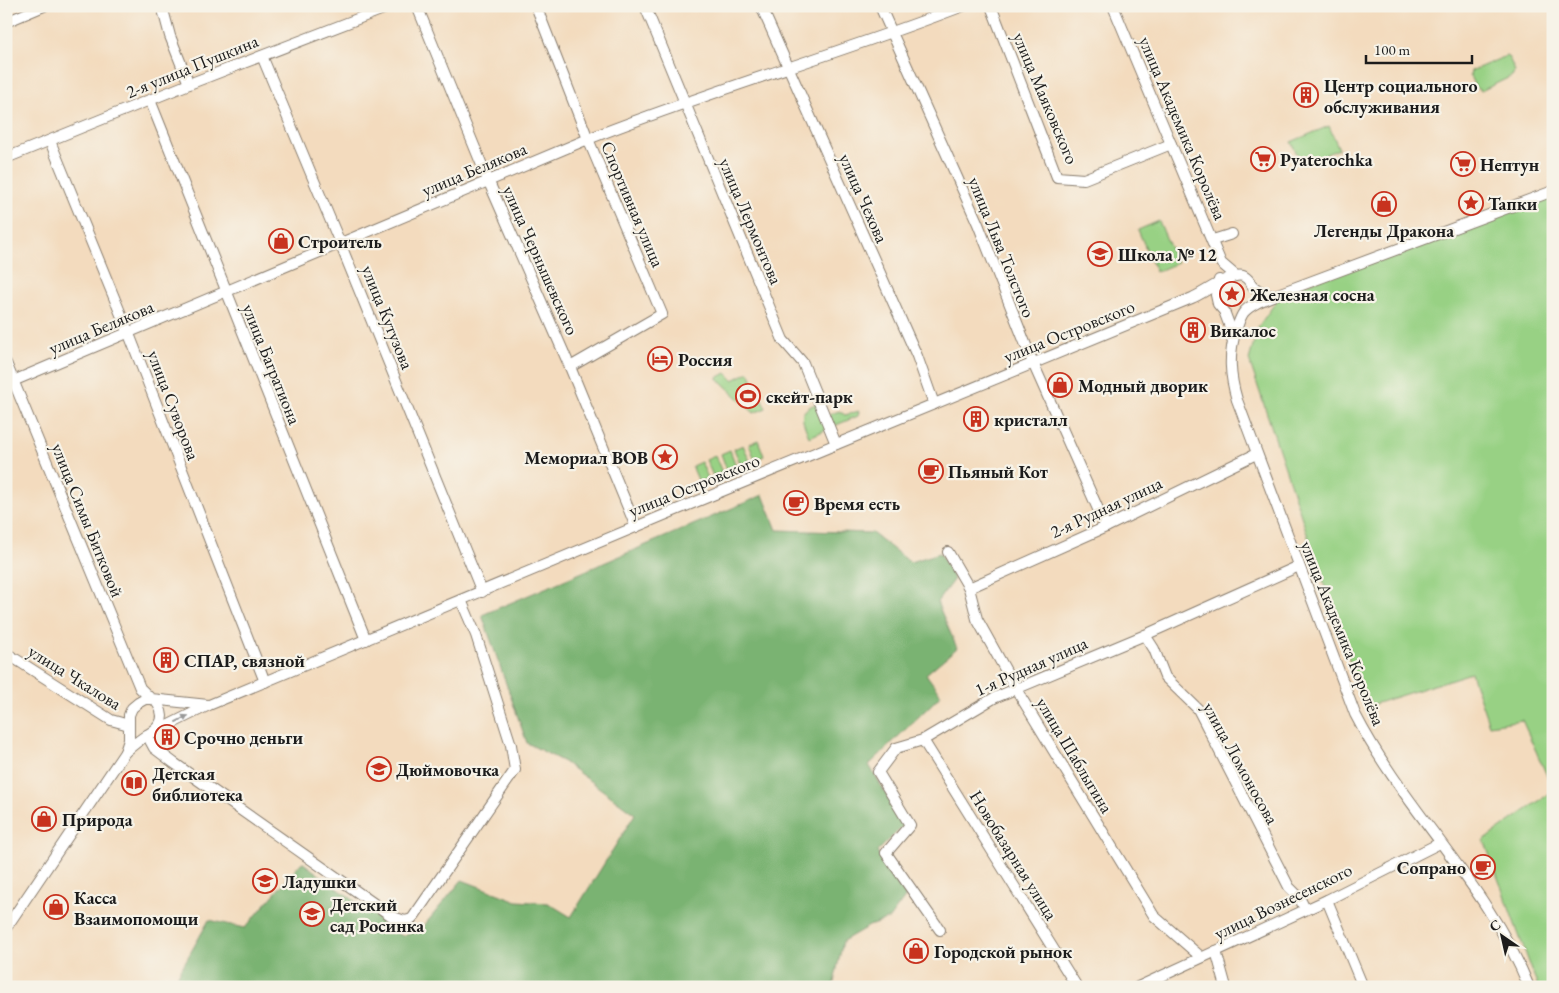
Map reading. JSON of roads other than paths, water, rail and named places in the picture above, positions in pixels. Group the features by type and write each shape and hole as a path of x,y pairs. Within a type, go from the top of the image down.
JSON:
{"street":[{"path":"6,22 44,6"},
{"path":"162,6 170,36 189,84"},
{"name":"2-я улица Пушкина","path":"6,158 390,6"},
{"name":"улица Чернышевского","path":"417,6 488,180 570,367 636,526"},
{"name":"Спортивная улица","path":"536,6 588,139 662,314 570,367"},
{"name":"улица Лермонтова","path":"645,6 783,340 803,364 836,444"},
{"name":"улица Чехова","path":"761,6 918,356 934,404"},
{"name":"улица Льва Толстого","path":"880,6 978,224 1033,363 1106,527"},
{"name":"улица Белякова","path":"10,383 129,334 340,242 588,139 685,103 892,34 963,6"},
{"name":"улица Маяковского","path":"991,6 1057,177 1084,179 1172,144"},
{"name":"улица Академика Королёва","path":"1113,6 1213,240 1221,263"},
{"name":"улица Кутузова","path":"262,56 340,242 482,592"},
{"name":"улица Багратиона","path":"150,100 366,640"},
{"name":"улица Суворова","path":"50,141 129,334 265,682"},
{"path":"1192,298 1221,307 1230,313 1246,310 1272,296 1553,191"},
{"path":"1213,240 1232,234"},
{"path":"1221,263 1235,275"},
{"path":"1221,263 1216,295 1230,327 1232,343"},
{"path":"1218,284 1235,275 1242,276 1249,280 1254,287 1272,296"},
{"name":"улица Островского","path":"125,752 151,734 209,705 636,526 1192,298 1218,284"},
{"path":"1232,343 1253,298 1254,287"},
{"name":"улица Академика Королёва","path":"1232,343 1230,358 1231,380 1256,454 1348,698 1374,749 1505,935 1517,957 1529,987"},
{"name":"улица Симы Битковой","path":"6,363 10,383 140,688"},
{"name":"2-я Рудная улица","path":"969,588 1106,527 1256,454"},
{"name":"улица Шаблыгина","path":"948,552 969,588 977,620 1016,689 1154,916 1201,957"},
{"name":"1-я Рудная улица","path":"940,930 886,853 910,825 878,772 896,748 923,740 994,698 1145,635 1299,566"},
{"path":"140,688 160,707 162,719 151,734 154,748 393,917 405,922 412,919 515,770 512,745 476,635 461,600"},
{"name":"улица Ломоносова","path":"1145,635 1154,649 1165,677 1198,709 1289,887 1299,897 1305,909"},
{"name":"улица Чкалова","path":"6,653 111,720 129,725"},
{"path":"139,702 140,688"},
{"path":"151,734 136,732 129,725 129,715 132,708 139,702 153,699"},
{"name":"улица Островского","path":"153,699 209,705"},
{"name":"улица Островского","path":"6,928 125,752 129,740 129,725"},
{"name":"Новобазарная улица","path":"923,740 1076,987"},
{"name":"улица Вознесенского","path":"1138,987 1327,900 1440,843"},
{"path":"1327,900 1364,987"},
{"path":"1216,951 1226,987"}],"place":[{"name":"Центр социального обслуживания","path":"1306,95"},
{"name":"Pyaterochka","path":"1263,159"},
{"name":"Нептун","path":"1463,164"},
{"name":"Тапки","path":"1471,203"},
{"name":"Легенды Дракона","path":"1384,204"},
{"name":"Строитель","path":"281,241"},
{"name":"Школа № 12","path":"1100,254"},
{"name":"Железная сосна","path":"1232,294"},
{"name":"Викалос","path":"1193,330"},
{"name":"Россия","path":"660,359"},
{"name":"Модный дворик","path":"1060,385"},
{"name":"скейт-парк","path":"748,396"},
{"name":"кристалл","path":"976,419"},
{"name":"Мемориал ВОВ","path":"665,457"},
{"name":"Пьяный Кот","path":"931,471"},
{"name":"Время есть","path":"796,503"},
{"name":"СПАР, связной","path":"166,660"},
{"name":"Срочно деньги","path":"167,737"},
{"name":"Дюймовочка","path":"379,769"},
{"name":"Детская библиотека","path":"134,783"},
{"name":"Природа","path":"44,819"},
{"name":"Сопрано","path":"1483,867"},
{"name":"Ладушки","path":"265,881"},
{"name":"Касса Взаимопомощи","path":"56,907"},
{"name":"Детский сад Росинка","path":"312,914"},
{"name":"Городской рынок","path":"916,951"}]}
